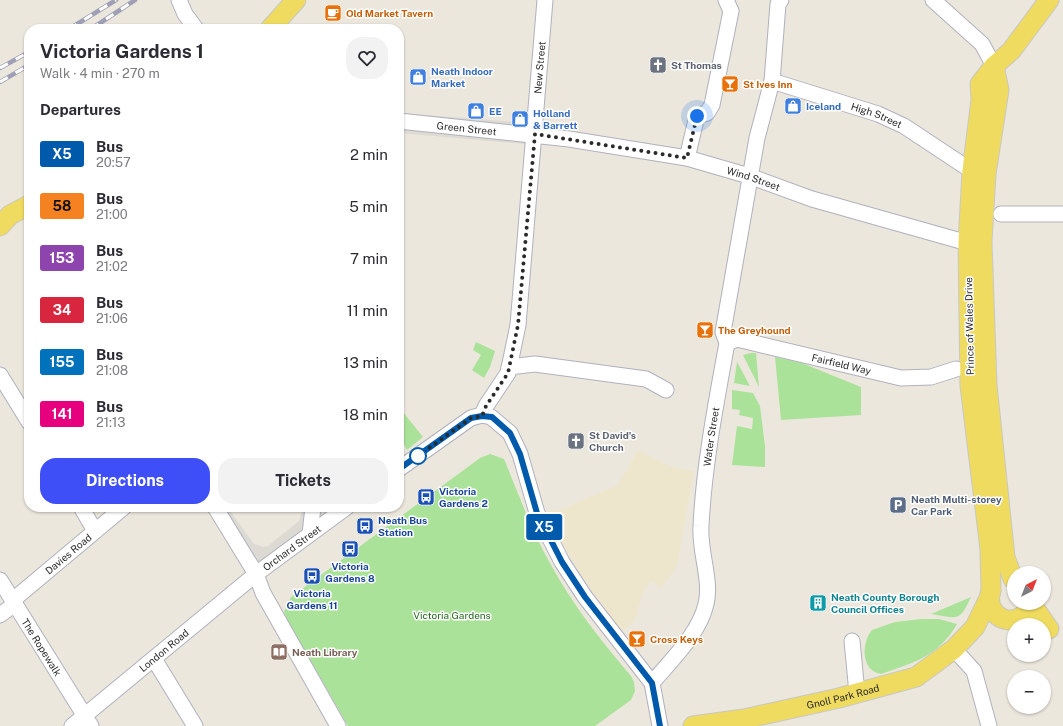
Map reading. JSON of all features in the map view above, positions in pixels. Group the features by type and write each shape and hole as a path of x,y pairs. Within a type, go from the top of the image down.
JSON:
{"main road":[{"path":"274,24 296,0"},
{"name":"Prince of Wales Drive","path":"990,595 990,548 970,386 968,243 972,171 981,100 980,84 994,66 1011,51 1046,3"},
{"name":"Prince of Wales Drive","path":"994,66 999,90 986,174 982,242 987,386 1005,558 1008,566"},
{"path":"0,226 10,215 24,208"},
{"path":"1007,580 1000,581 990,595 993,611 1007,619"},
{"name":"Gnoll Park Road","path":"693,726 727,724 857,693 916,677 954,649 975,627 990,595"},
{"path":"1014,618 1024,615 1027,610"},
{"path":"975,627 1007,620"}],"street":[{"path":"179,0 185,14 192,24"},
{"name":"New Street","path":"535,134 545,0"},
{"path":"687,158 697,116 707,113 712,104 731,11 726,0"},
{"name":"Water Street","path":"652,683 699,625 707,603 708,582 702,557 701,527 708,460 728,343 723,332 757,138 772,81 778,4 781,0"},
{"path":"933,0 982,44 994,66"},
{"name":"High Street","path":"772,81 878,114 904,126 972,171"},
{"name":"Green Street","path":"404,121 535,134"},
{"path":"482,416 486,406 508,373 518,325 535,134"},
{"name":"Wind Street","path":"535,134 687,158 750,176 812,199 968,243"},
{"path":"1001,214 1063,214"},
{"name":"Fairfield Way","path":"728,343 737,339 901,378 931,377 956,369"},
{"path":"510,367 535,364 646,379 666,390"},
{"path":"0,374 24,414"},
{"path":"404,465 471,418 482,416 492,417 510,433 520,454 537,513 562,562 585,597 652,683 660,726"},
{"path":"84,512 96,531"},
{"name":"Davies Road","path":"0,615 118,512"},
{"path":"218,512 256,574 263,593 338,726"},
{"path":"310,534 312,512"},
{"name":"Orchard Street","path":"256,574 340,512"},
{"name":"London Road","path":"72,726 88,720 154,659 256,574"},
{"name":"The Ropewalk","path":"0,580 88,720"},
{"path":"852,641 857,693"},
{"path":"954,649 974,671 988,726"},
{"path":"154,659 195,726"}],"shaded area":[{"path":"404,113 518,122 522,118 528,119 525,144 404,133"},
{"path":"638,450 676,468 694,471 677,566 661,588 651,581 643,592 635,620 622,632 602,607 584,579 565,548 547,511 559,510 618,485"},
{"path":"226,512 231,512 254,544 263,547 268,546 299,521 302,512 331,512 258,563"}],"green space":[{"path":"476,342 495,351 490,367 484,378 472,370 481,355 473,350"},
{"path":"756,353 759,387 743,355"},
{"path":"775,357 802,363 861,387 861,415 781,420"},
{"path":"737,362 750,386 734,383"},
{"path":"732,390 753,393 760,406 765,446 765,467 732,465 737,426 752,429 753,418 739,415 740,410 732,409"},
{"path":"404,413 423,437 407,450 404,444"},
{"name":"Victoria Gardens","path":"490,454 504,459 538,540 560,580 588,622 631,676 634,682 635,691 631,700 595,726 348,726 287,619 284,612 291,597 480,458"},
{"path":"971,597 963,611 957,617 931,614"},
{"path":"939,619 957,624 942,644 924,657 881,674 874,672 866,662 865,656 866,642 872,630 895,622"}],"railway":[{"path":"77,24 116,0"},
{"path":"99,24 135,0"},
{"path":"0,68 24,55"},
{"path":"0,82 24,68"}],"bus line":[{"name":"X5","path":"404,465 471,418 482,416 492,417 510,433 520,454 537,513 562,562 585,597 623,649 652,683 660,726"}],"place":[{"name":"Old Market Tavern","path":"333,13"},
{"name":"St Thomas","path":"658,65"},
{"name":"Neath Indoor Market","path":"418,77"},
{"name":"St Ives Inn","path":"730,84"},
{"name":"Iceland","path":"793,106"},
{"name":"EE","path":"476,111"},
{"name":"Holland & Barrett","path":"520,119"},
{"name":"The Greyhound","path":"705,330"},
{"name":"St David's Church","path":"576,441"},
{"name":"Victoria Gardens 2","path":"426,497"},
{"name":"Neath Multi-storey Car Park","path":"898,505"},
{"name":"Neath Bus Station","path":"365,526"},
{"name":"Victoria Gardens 8","path":"350,549"},
{"name":"Victoria Gardens 11","path":"312,576"},
{"name":"Neath County Borough Council Offices","path":"818,603"},
{"name":"Cross Keys","path":"637,639"},
{"name":"Neath Library","path":"279,652"}],"route":[{"path":"418,456 471,418 482,416 486,406 508,373 518,325 535,134 687,158 697,116"}]}
